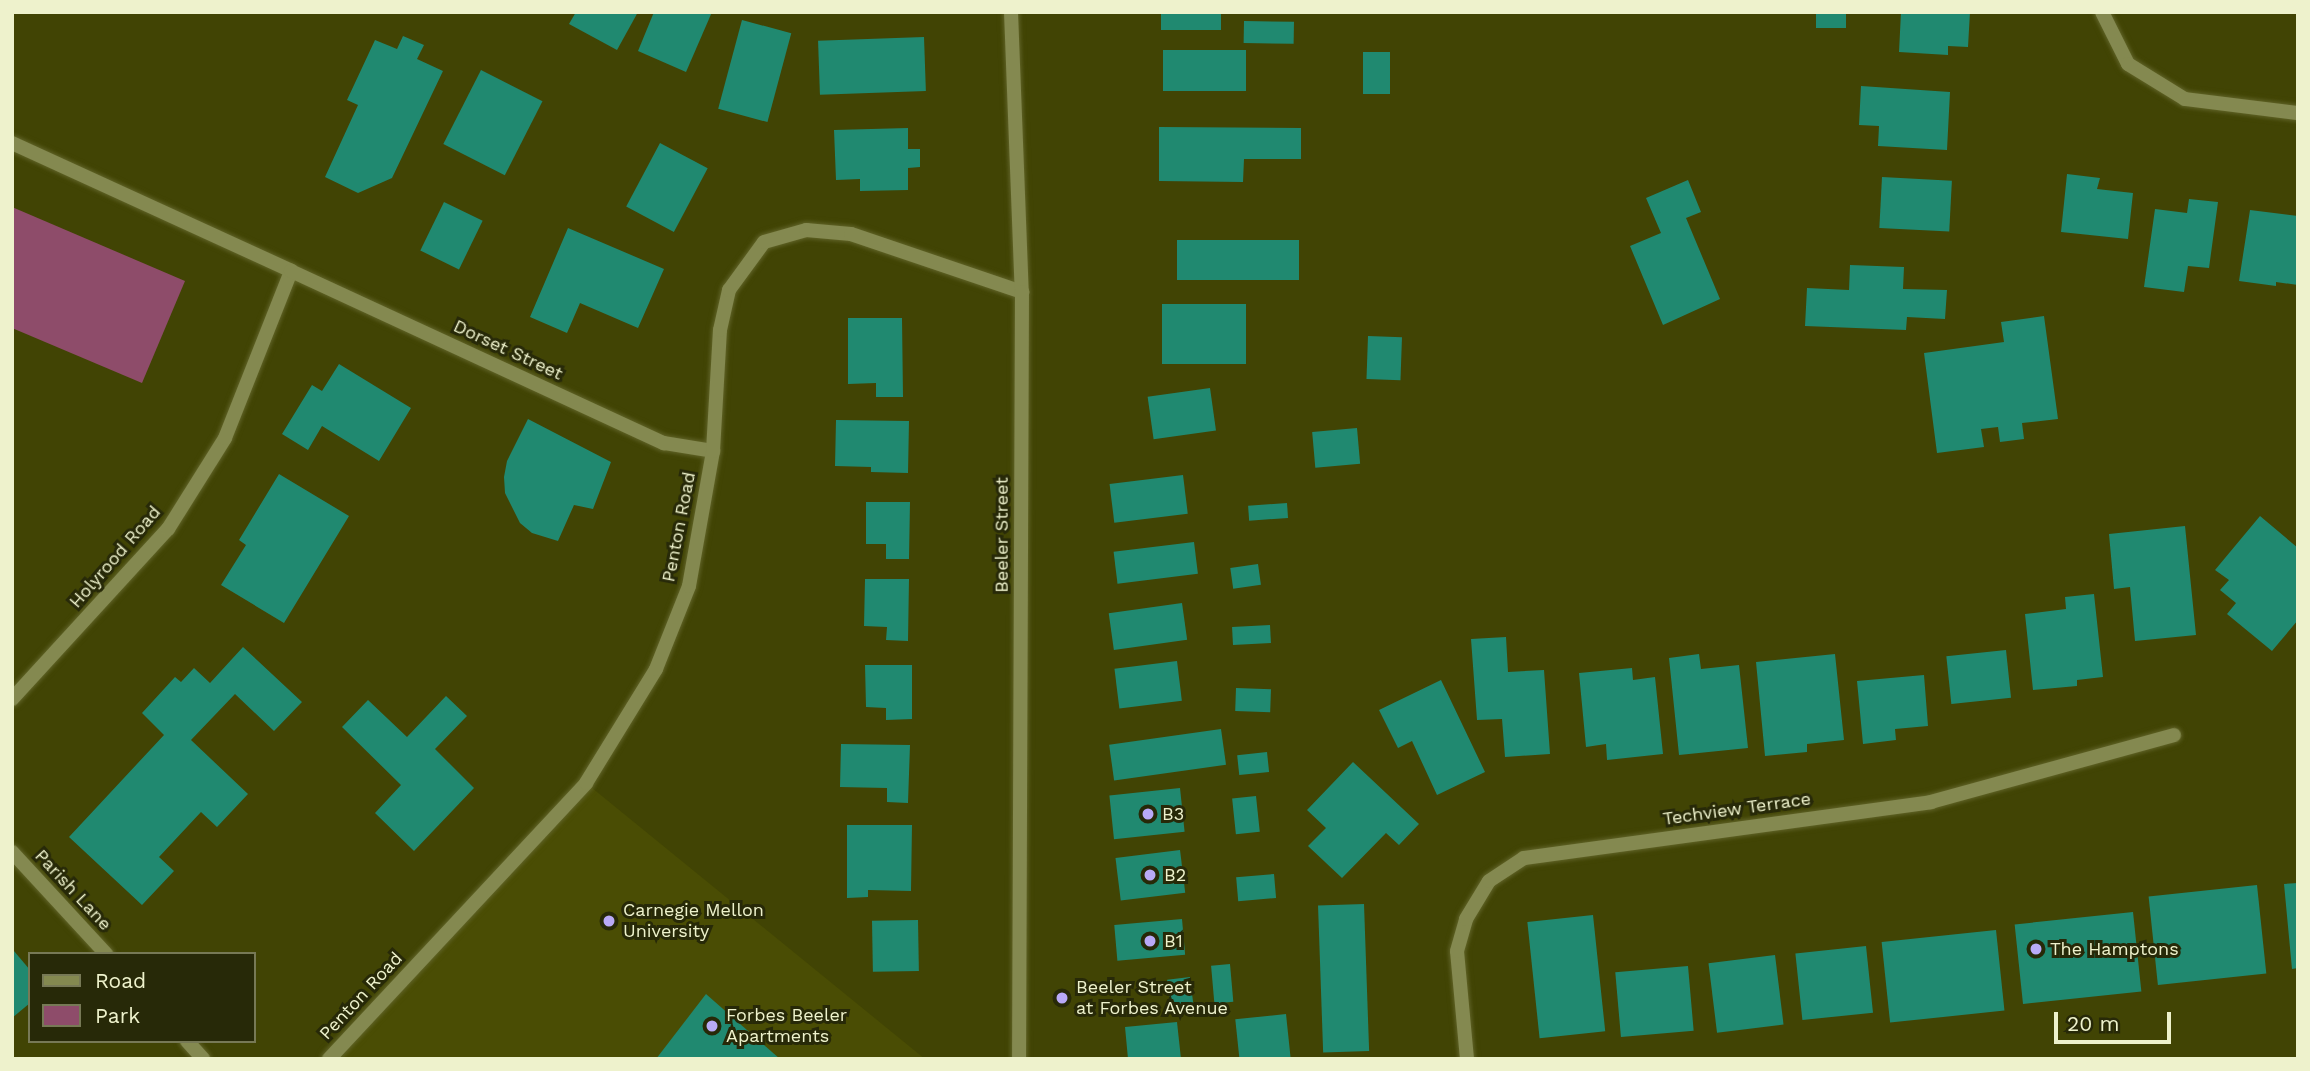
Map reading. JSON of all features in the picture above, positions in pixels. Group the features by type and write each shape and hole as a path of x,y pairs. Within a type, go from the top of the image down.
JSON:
{"street":[{"name":"Beeler Street","path":"1011,12 1022,292 1019,1059"},
{"path":"2102,12 2128,64 2185,99 2298,113"},
{"name":"Dorset Street","path":"12,143 664,443 713,451"},
{"name":"Penton Road","path":"329,1059 586,783 656,669 689,586 713,451 720,330 729,290 764,242 806,230 852,234 1022,292"},
{"name":"Holyrood Road","path":"12,699 168,529 225,438 291,271"},
{"name":"Techview Terrace","path":"1468,1059 1457,951 1466,919 1489,881 1524,858 1931,802 2174,735"},
{"name":"Parish Lane","path":"12,852 104,952"},
{"path":"189,1043 203,1059"}],"shaded area":[{"name":"Carnegie Mellon University","path":"586,783 925,1059 338,1059"}],"green space":[{"path":"12,207 185,281 142,383 12,328"}],"building":[{"path":"576,12 638,12 617,50 569,24"},
{"path":"654,12 712,12 686,72 638,51"},
{"path":"1161,12 1221,12 1221,30 1161,30"},
{"path":"1816,12 1846,12 1846,28 1816,28"},
{"path":"1901,12 1970,12 1968,47 1948,46 1948,55 1899,52"},
{"path":"742,20 791,33 767,122 718,109"},
{"path":"1244,21 1294,22 1294,44 1244,43"},
{"path":"403,36 424,45 417,59 443,71 392,178 358,193 325,177 358,105 347,100 375,40 397,49"},
{"path":"924,37 926,91 820,95 818,41"},
{"path":"1163,50 1246,50 1246,91 1163,91"},
{"path":"1363,52 1390,52 1390,94 1363,94"},
{"path":"481,70 542,101 505,175 443,144"},
{"path":"1861,86 1950,92 1947,150 1878,146 1879,126 1859,125"},
{"path":"1159,127 1301,128 1301,159 1244,159 1243,182 1159,181"},
{"path":"908,128 908,149 920,149 920,167 908,168 908,190 860,191 860,179 836,180 834,130"},
{"path":"660,143 708,168 674,232 626,207"},
{"path":"2067,174 2100,178 2097,189 2133,193 2128,239 2061,232"},
{"path":"1882,177 1952,181 1949,232 1879,228"},
{"path":"1688,180 1701,212 1686,218 1720,299 1663,325 1630,246 1661,233 1646,198"},
{"path":"2189,199 2218,202 2209,268 2188,266 2184,292 2144,287 2155,209 2187,213"},
{"path":"444,202 483,221 459,269 420,251"},
{"path":"2250,210 2298,216 2298,285 2276,282 2276,286 2239,281"},
{"path":"568,228 664,269 638,328 580,303 567,333 530,317"},
{"path":"1177,240 1299,240 1299,280 1177,280"},
{"path":"1850,265 1904,267 1903,289 1947,290 1945,319 1907,317 1906,330 1805,326 1807,288 1849,290"},
{"path":"1162,304 1246,304 1246,364 1162,364"},
{"path":"2044,316 2058,419 2022,423 2024,439 2000,442 1998,427 1981,429 1984,447 1937,453 1924,353 2004,342 2001,322"},
{"path":"848,318 902,318 903,397 876,397 876,383 848,384"},
{"path":"1368,336 1402,337 1400,380 1366,379"},
{"path":"339,364 411,408 379,461 322,426 308,450 282,434 312,385 322,391"},
{"path":"1210,388 1216,431 1154,439 1148,397"},
{"path":"528,419 611,462 593,509 574,505 558,541 532,533 520,523 505,493 507,461"},
{"path":"836,420 909,421 908,473 871,472 871,467 835,466"},
{"path":"1357,428 1360,464 1315,468 1312,432"},
{"path":"279,474 349,516 284,623 221,585 246,545 239,540"},
{"path":"1183,475 1188,514 1114,523 1110,484"},
{"path":"866,502 910,502 909,559 886,559 886,544 866,544"},
{"path":"1287,503 1288,518 1249,521 1248,506"},
{"path":"2260,516 2298,548 2298,620 2272,651 2227,614 2236,603 2220,590 2229,580 2215,570"},
{"path":"2185,526 2196,635 2135,641 2130,587 2114,589 2109,534"},
{"path":"1194,542 1198,574 1118,584 1114,552"},
{"path":"1258,564 1261,585 1233,589 1230,568"},
{"path":"865,579 909,579 908,641 886,640 887,627 864,626"},
{"path":"2094,594 2103,677 2077,680 2077,686 2033,690 2025,614 2066,609 2065,597"},
{"path":"1182,603 1187,640 1114,650 1109,613"},
{"path":"1270,625 1271,643 1233,645 1232,627"},
{"path":"1506,637 1508,672 1544,670 1550,754 1505,757 1502,719 1477,720 1471,639"},
{"path":"243,647 302,702 274,731 235,694 191,740 248,794 217,827 201,812 159,857 174,871 142,905 69,837 164,735 142,713 175,677 181,682 194,668 210,683"},
{"path":"2006,650 2011,698 1951,704 1946,656"},
{"path":"1699,654 1701,669 1739,665 1748,748 1679,755 1669,658"},
{"path":"1835,654 1844,740 1807,744 1807,752 1765,756 1756,662"},
{"path":"1177,661 1182,701 1119,708 1114,669"},
{"path":"865,665 912,665 912,719 886,720 886,708 866,707"},
{"path":"1632,668 1633,680 1655,677 1663,754 1607,760 1606,744 1586,747 1579,673"},
{"path":"1924,675 1928,726 1895,729 1896,740 1863,744 1857,681"},
{"path":"1441,680 1485,772 1437,795 1412,741 1398,748 1379,710"},
{"path":"1236,688 1271,689 1270,712 1235,711"},
{"path":"446,696 467,716 435,749 474,788 414,851 375,813 401,785 342,727 368,700 407,737"},
{"path":"1221,729 1226,765 1114,780 1109,745"},
{"path":"841,744 910,745 908,803 887,802 887,788 840,787"},
{"path":"1267,752 1269,772 1239,775 1237,755"},
{"path":"1353,762 1419,824 1399,845 1386,833 1342,878 1308,846 1326,828 1307,810"},
{"name":"B3","path":"1180,788 1185,832 1114,839 1109,795"},
{"path":"1256,796 1260,832 1236,834 1232,799"},
{"path":"847,825 912,825 911,891 868,890 868,897 847,898"},
{"name":"B2","path":"1180,850 1185,893 1121,901 1115,858"},
{"path":"1274,874 1276,898 1238,901 1236,877"},
{"path":"2298,883 2298,968 2292,969 2284,884"},
{"path":"2257,885 2266,974 2158,985 2149,896"},
{"path":"1364,904 1369,1051 1323,1053 1318,906"},
{"path":"2133,912 2141,992 2023,1004 2015,924"},
{"path":"1593,915 1605,1031 1540,1038 1527,922"},
{"name":"B1","path":"1182,919 1185,955 1117,961 1114,925"},
{"path":"918,920 919,971 873,972 872,921"},
{"path":"1996,930 2004,1011 1890,1023 1882,942"},
{"path":"1866,946 1873,1013 1802,1020 1795,953"},
{"path":"14,951 28,968 28,1005 12,1018"},
{"path":"1775,955 1784,1024 1717,1033 1708,963"},
{"path":"1230,964 1233,1002 1214,1004 1211,966"},
{"path":"1688,966 1694,1031 1621,1037 1615,972"},
{"path":"1190,977 1193,1003 1170,1006 1167,980"},
{"name":"Forbes Beeler Apartments","path":"706,994 780,1059 656,1059"},
{"path":"1286,1014 1291,1059 1239,1059 1235,1019"},
{"path":"1177,1022 1181,1059 1128,1059 1125,1027"}],"place":[{"name":"B3","path":"1148,814"},
{"name":"B2","path":"1150,875"},
{"name":"Carnegie Mellon University","path":"609,921"},
{"name":"B1","path":"1150,941"},
{"name":"The Hamptons","path":"2036,949"},
{"name":"Beeler Street at Forbes Avenue","path":"1062,998"},
{"name":"Forbes Beeler Apartments","path":"712,1026"}]}
